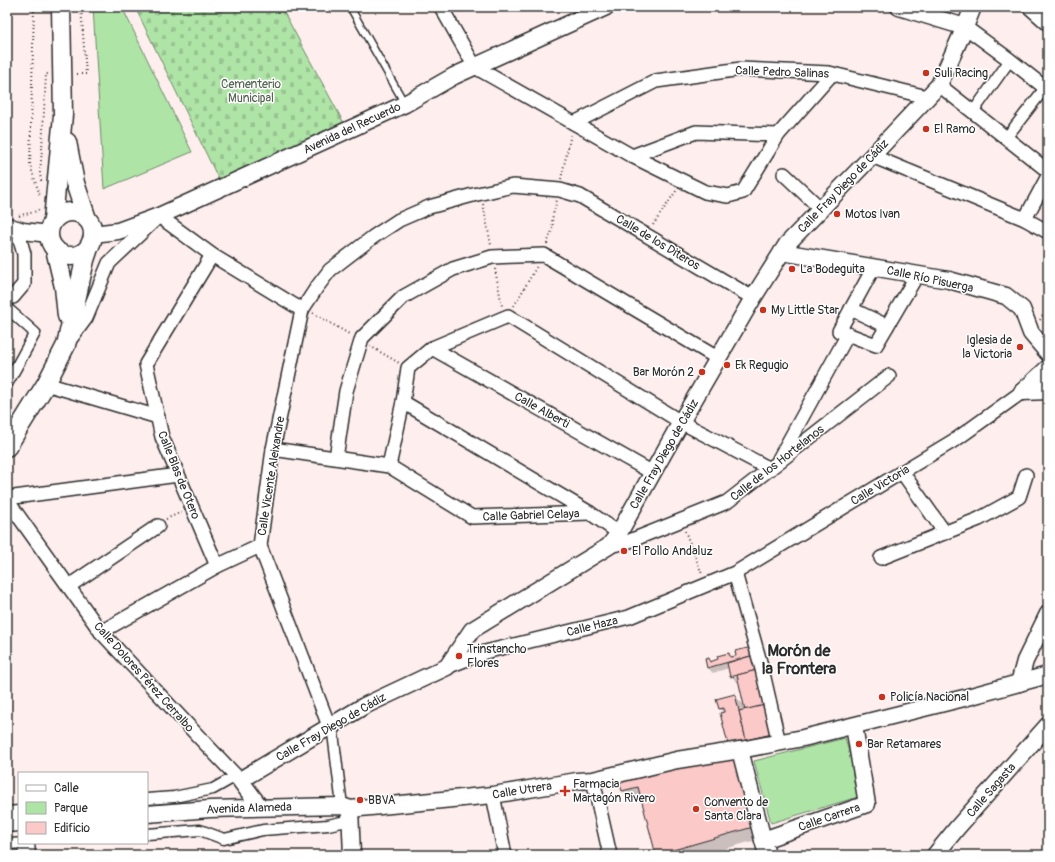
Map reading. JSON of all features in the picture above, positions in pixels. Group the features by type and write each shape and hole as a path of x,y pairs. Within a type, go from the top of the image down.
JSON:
{"main road":[{"path":"61,7 63,115 56,194 51,225 64,287 67,311 66,345"},
{"path":"51,225 61,253 75,255 87,248 90,232 75,183 63,115"},
{"path":"7,447 46,384 66,345 90,232 82,215 76,213 64,213 51,225"}],"street":[{"path":"441,7 475,67 632,156 705,192 728,196 743,192 778,135 832,74"},
{"name":"Avenida del Recuerdo","path":"90,232 118,231 159,216 405,104 454,76 606,7"},
{"path":"899,7 965,28 1047,89 1006,138"},
{"name":"Calle Fray Diego de Cádiz","path":"238,778 364,706 447,667 472,630 609,546 619,533 753,298 787,244 939,85 973,7"},
{"path":"1029,7 1048,24"},
{"path":"973,112 1010,60"},
{"name":"Calle Pedro Salinas","path":"574,123 656,81 741,69 832,74 927,97"},
{"path":"939,85 1048,171"},
{"path":"632,156 696,132 778,135"},
{"path":"872,156 1025,218 1048,232"},
{"path":"784,174 821,209"},
{"path":"1025,218 1048,176"},
{"name":"Calle de los Diteros","path":"302,310 330,270 373,237 399,220 429,207 513,186 559,190 580,196 753,298"},
{"path":"66,345 86,318 109,264 159,216 212,255 302,310"},
{"path":"7,384 35,333 9,300 24,284 24,254 15,224 51,225"},
{"name":"Calle Río Pisuerga","path":"782,252 949,280 1006,296 1022,309 1031,334 1048,353"},
{"name":"Calle Blas de Otero","path":"212,255 146,364 162,437 217,566"},
{"path":"336,458 346,391 362,338 403,297 453,269 492,257 544,255 719,359"},
{"path":"874,267 839,331 876,345 917,275"},
{"path":"851,309 887,326"},
{"name":"Calle Vicente Aleixandre","path":"302,310 273,449 260,546 331,725"},
{"path":"389,466 403,402 408,368 432,348 508,316 682,422 773,466 848,334"},
{"name":"Calle Alberti","path":"432,348 653,473"},
{"path":"1022,392 1048,368"},
{"name":"Calle de los Hortelanos","path":"609,546 627,542 727,502 889,376"},
{"path":"46,384 158,417"},
{"path":"1022,392 1048,391"},
{"name":"Calle Victoria","path":"735,573 958,438 1022,392"},
{"path":"403,402 590,513 619,533"},
{"name":"Calle Gabriel Celaya","path":"273,449 389,466 472,517 590,513"},
{"path":"902,472 945,532"},
{"path":"7,499 178,475"},
{"path":"880,558 978,519 1019,497 1026,475"},
{"name":"Calle Dolores Pérez Cerralbo","path":"7,499 101,632 238,778 260,807"},
{"path":"69,586 158,526"},
{"path":"101,632 217,566 260,546"},
{"path":"735,573 762,669 778,743"},
{"name":"Calle Haza","path":"447,667 485,652 629,617 735,573"},
{"path":"1019,683 1025,661 1048,614"},
{"path":"765,847 740,750 854,726 1048,675"},
{"path":"331,725 348,812 352,855"},
{"name":"Calle Sagasta","path":"935,855 1048,725"},
{"name":"Calle Carrera","path":"765,847 867,804 854,726"},
{"name":"Calle Utrera","path":"348,812 493,795 577,781 593,780 677,760 740,750"},
{"path":"148,799 174,797 213,789 238,778"},
{"path":"593,780 610,855"},
{"path":"493,795 504,855"},
{"name":"Avenida Alameda","path":"148,814 260,807 348,812"},
{"path":"7,812 18,811"},
{"path":"148,834 200,830 224,839 262,830 328,825 348,812"},
{"path":"7,824 18,823"},
{"path":"7,844 18,843"},
{"path":"26,844 27,855"}],"lane":[{"path":"350,7 405,104"}],"path":[{"path":"34,7 30,165 42,199 42,193"},
{"path":"82,7 86,74"},
{"path":"42,186 41,165 46,74"},
{"path":"508,316 544,255 553,228 552,219 574,123"},
{"path":"647,235 682,181"},
{"path":"15,224 24,214 34,213 51,225"},
{"path":"7,246 9,251 7,257"},
{"path":"158,526 164,520 192,507"},
{"path":"682,521 706,585"}],"green space":[{"path":"93,7 122,7 192,152 104,189"},
{"name":"Cementerio Municipal","path":"135,7 281,7 345,125 219,180"},
{"path":"845,738 861,796 771,823 754,761"}],"building":[{"path":"752,647 754,655 707,668 705,659 709,658 710,662 718,659 717,656 729,653 730,657 736,656 735,651"},
{"path":"754,655 757,670 730,677 727,663"},
{"path":"757,670 765,705 745,710 737,675"},
{"path":"735,694 746,740 728,744 720,713 724,712 724,708 719,709 716,699"},
{"path":"765,705 772,734 746,740 739,711"},
{"name":"Convento de Santa Clara","path":"734,755 753,827 656,855 638,787 622,791 619,781"}],"place":[{"name":"Suli Racing","path":"926,73"},
{"name":"El Ramo","path":"926,129"},
{"name":"Motos Ivan","path":"837,214"},
{"name":"La Bodeguita","path":"792,269"},
{"name":"My Little Star","path":"763,310"},
{"name":"Iglesia de la Victoria","path":"1020,347"},
{"name":"Ek Regugio","path":"727,365"},
{"name":"Bar Morón 2","path":"702,372"},
{"name":"El Pollo Andaluz","path":"624,551"},
{"name":"Trinstancho Flores","path":"459,656"},
{"name":"Policía Nacional","path":"882,697"},
{"name":"Bar Retamares","path":"859,744"},
{"name":"Farmacia Martagón Rivero","path":"565,791"},
{"name":"BBVA","path":"360,800"},
{"name":"Convento de Santa Clara","path":"696,809"}],"district":[{"name":"Morón de la Frontera","path":"799,659"}]}
